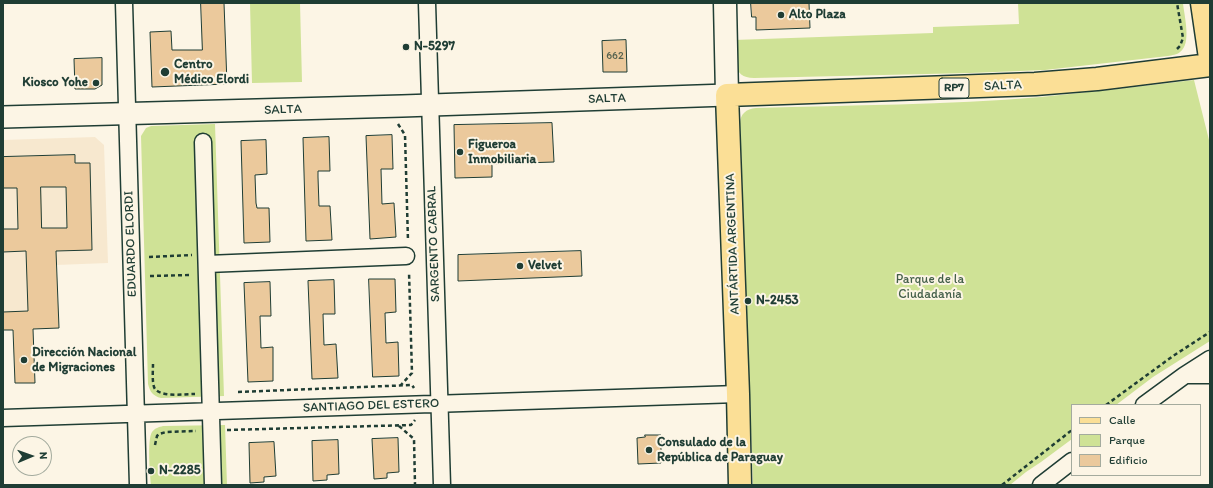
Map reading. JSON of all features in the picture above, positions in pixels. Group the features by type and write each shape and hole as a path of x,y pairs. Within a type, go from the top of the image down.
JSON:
{"main road":[{"name":"ANTÁRTIDA ARGENTINA","path":"725,3 740,485"},
{"path":"1202,3 1210,58"},
{"name":"SALTA","path":"727,94 1035,84 1097,79 1210,65"}],"street":[{"name":"EDUARDO ELORDI","path":"124,3 138,485"},
{"name":"SARGENTO CABRAL","path":"427,3 442,485"},
{"name":"SALTA","path":"3,117 430,105 727,94"},
{"path":"202,142 200,264 211,411 214,485"},
{"path":"200,264 406,256"},
{"path":"1145,404 1210,359"},
{"path":"1185,375 1210,375"},
{"name":"SANTIAGO DEL ESTERO","path":"3,418 738,394"},
{"path":"1041,485 1071,462"}],"path":[{"path":"1173,51 1180,46 1182,42 1177,3"},
{"path":"149,257 200,264"},
{"path":"150,276 200,264"},
{"path":"1107,404 1167,360 1210,332"},
{"path":"155,450 155,440 157,436 162,433 398,426 411,425 416,419"},
{"path":"398,426 414,439 415,485"},
{"path":"1002,485 1071,431"}],"shaded area":[{"path":"95,137 104,145 108,263 56,265 59,328 3,330 3,140"}],"green space":[{"path":"250,3 300,3 302,82 252,83"},
{"path":"1018,3 1183,3 1186,43 1180,52 1168,56 1045,70 754,78 741,74 736,65 734,40 933,33 933,27 1019,24"},
{"name":"Parque de la Ciudadanía","path":"1194,80 1210,144 1210,341 1153,377 1117,404 1071,404 1071,440 1010,485 753,485 740,124 742,115 749,110 756,108 1005,100"},
{"path":"215,124 224,396 161,398 152,393 148,384 141,136 146,128 151,126"},
{"path":"225,425 227,485 151,485 149,457 150,436 154,430 163,426"}],"building":[{"path":"201,3 224,3 227,84 152,87 150,32 171,31 172,50 202,50"},
{"name":"Alto Plaza","path":"751,3 809,3 810,28 756,30 756,17 752,17"},
{"path":"626,40 627,72 603,72 602,41"},
{"path":"102,58 102,85 95,89 75,89 74,59"},
{"path":"552,123 554,162 492,164 492,177 455,178 454,125"},
{"path":"392,135 393,169 381,169 382,204 394,203 396,237 370,239 366,136"},
{"path":"329,137 330,171 318,171 318,177 319,206 330,206 332,240 306,241 303,138"},
{"path":"266,140 267,174 255,175 256,203 257,208 269,208 270,242 244,243 241,141"},
{"path":"75,155 75,163 90,163 92,250 56,251 59,328 33,329 35,383 15,383 13,330 3,330 3,312 28,311 26,251 3,252 3,229 18,229 17,188 3,188 3,157","holes":["41,187 66,187 67,228 42,228"]},
{"name":"Velvet","path":"581,251 582,276 458,281 458,255"},
{"path":"369,279 395,279 396,312 385,313 386,343 398,342 399,376 373,377"},
{"path":"334,280 335,314 323,314 324,345 336,344 338,378 312,379 308,281"},
{"path":"270,282 271,316 260,316 261,348 273,347 273,381 248,382 244,283"},
{"name":"Consulado de la República de Paraguay","path":"645,435 661,435 661,463 638,464 637,438 645,437"},
{"path":"398,438 399,472 387,473 387,478 374,479 372,439"},
{"path":"338,440 339,474 327,475 327,480 313,481 312,441"},
{"path":"274,442 276,476 264,477 264,482 250,483 249,443"}],"place":[{"name":"Alto Plaza","path":"781,15"},
{"name":"N-5297","path":"406,47"},
{"name":"Centro Médico Elordi","path":"165,72"},
{"name":"Kiosco Yohe","path":"96,83"},
{"name":"Figueroa Inmobiliaria","path":"460,152"},
{"name":"Velvet","path":"520,266"},
{"name":"N-2453","path":"748,301"},
{"name":"Dirección Nacional de Migraciones","path":"24,360"},
{"name":"Consulado de la República de Paraguay","path":"649,450"},
{"name":"N-2285","path":"151,471"}]}
